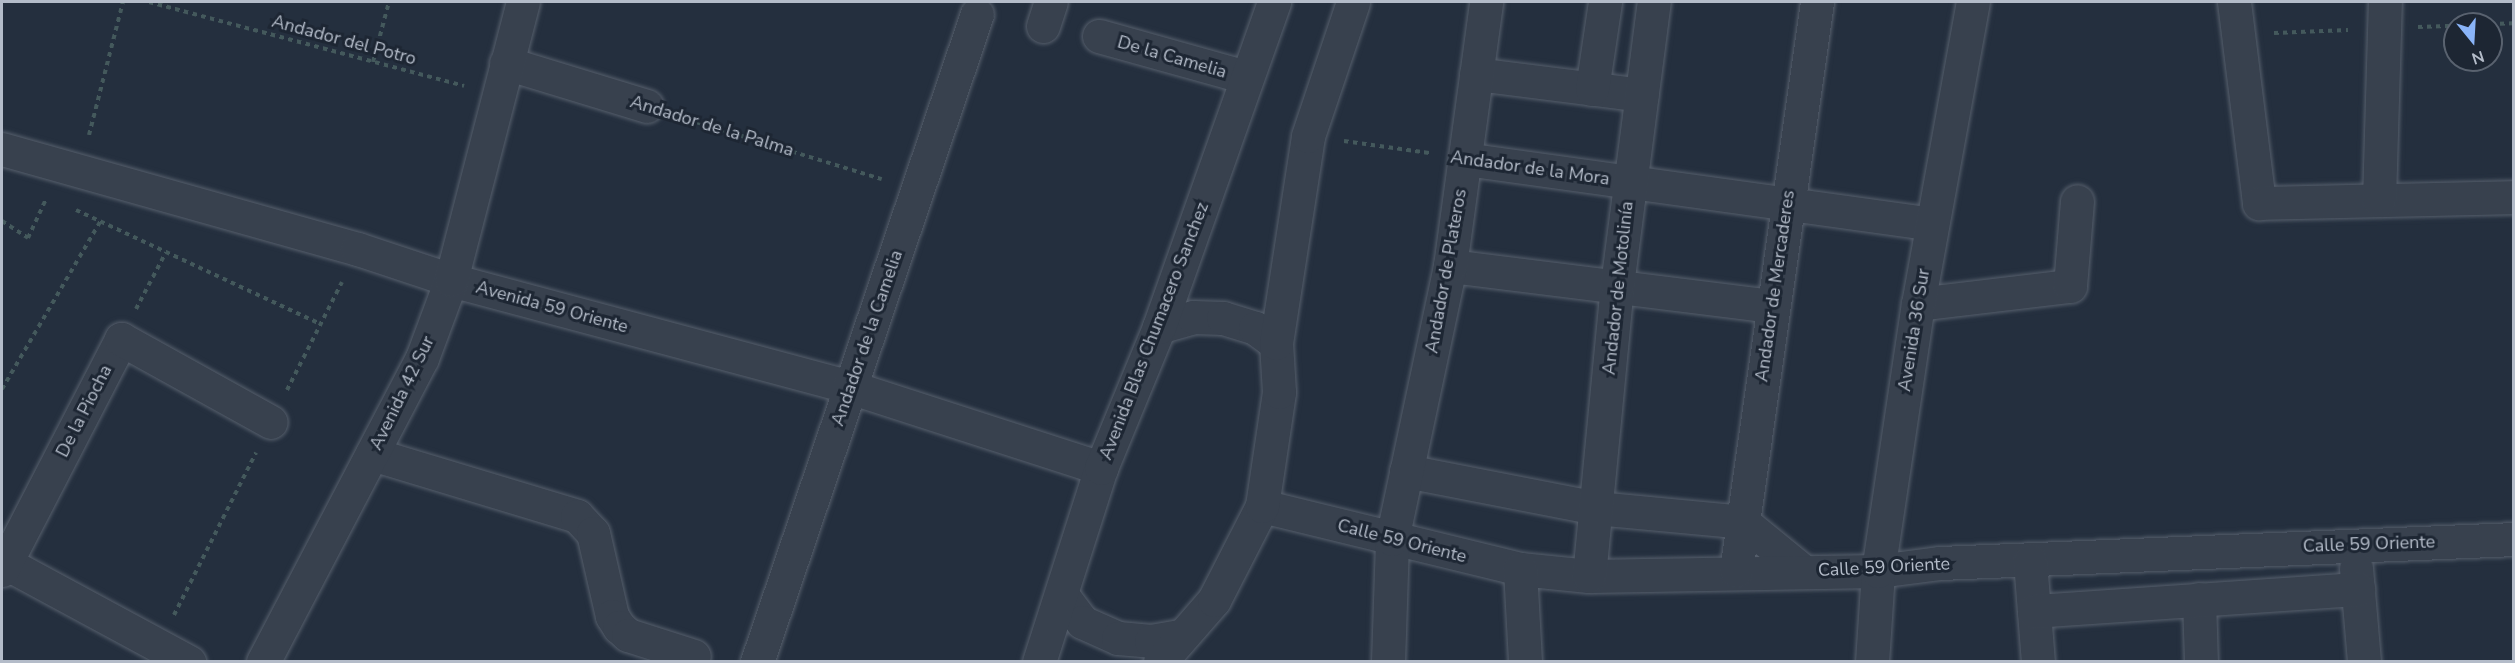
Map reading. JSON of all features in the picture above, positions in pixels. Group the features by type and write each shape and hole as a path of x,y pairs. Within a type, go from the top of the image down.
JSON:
{"street":[{"name":"Avenida 42 Sur","path":"263,662 423,358 452,280 497,94 523,2"},
{"name":"Avenida Blas Chumacero Sanchez","path":"1039,662 1101,468 1159,327 1274,2"},
{"path":"1160,662 1180,636 1214,600 1262,506 1279,392 1276,343 1308,136 1353,2"},
{"name":"Andador de Plateros","path":"1388,662 1392,539 1450,266 1486,2"},
{"path":"1592,89 1605,2"},
{"name":"Andador de Motolinía","path":"1589,576 1617,285 1654,2"},
{"name":"Andador de Mercaderes","path":"1736,571 1771,306 1817,2"},
{"name":"Avenida 36 Sur","path":"1872,662 1878,571 1918,304 1973,2"},
{"path":"2234,2 2259,203 2514,196"},
{"name":"Andador de la Camelia","path":"757,662 977,14"},
{"path":"2379,200 2393,19"},
{"name":"De la Camelia","path":"1099,36 1246,77"},
{"name":"Andador de la Palma","path":"506,63 647,106"},
{"path":"1476,74 1642,95"},
{"name":"Avenida 59 Oriente","path":"2,149 358,249 452,280 850,387 1101,468"},
{"name":"Andador de la Mora","path":"1465,159 1931,224"},
{"path":"1918,304 2070,286 2077,201"},
{"path":"1450,266 1771,306"},
{"path":"1159,327 1193,317 1223,318 1255,328 1276,343"},
{"path":"121,339 271,422"},
{"name":"De la Piocha","path":"3,565 121,339"},
{"path":"372,454 577,516 587,523 612,616 619,627 628,635 694,656"},
{"path":"1406,471 1596,508 1743,522 1803,571"},
{"name":"Calle 59 Oriente","path":"1262,506 1520,569 1589,576 1736,571 1878,571 1940,563 2514,539"},
{"path":"2355,544 2364,662"},
{"path":"2030,561 2037,662"},
{"path":"3,565 189,662"},
{"path":"1520,569 1525,662"},
{"path":"2034,611 2358,589"},
{"path":"1062,595 1082,622 1118,638 1152,641 1180,636"},
{"path":"2199,599 2201,662"}],"path":[{"path":"80,171 123,2"},
{"name":"Andador del Potro","path":"149,2 497,94"},
{"path":"373,62 389,2"},
{"path":"2237,34 2393,19 2443,25"},
{"name":"Andador de la Palma","path":"647,106 918,190"},
{"name":"Andador de la Mora","path":"1308,136 1465,159"},
{"path":"2,389 121,183"},
{"path":"2,221 28,238 47,196 58,201"},
{"path":"68,206 321,324"},
{"path":"121,339 166,252"}]}
